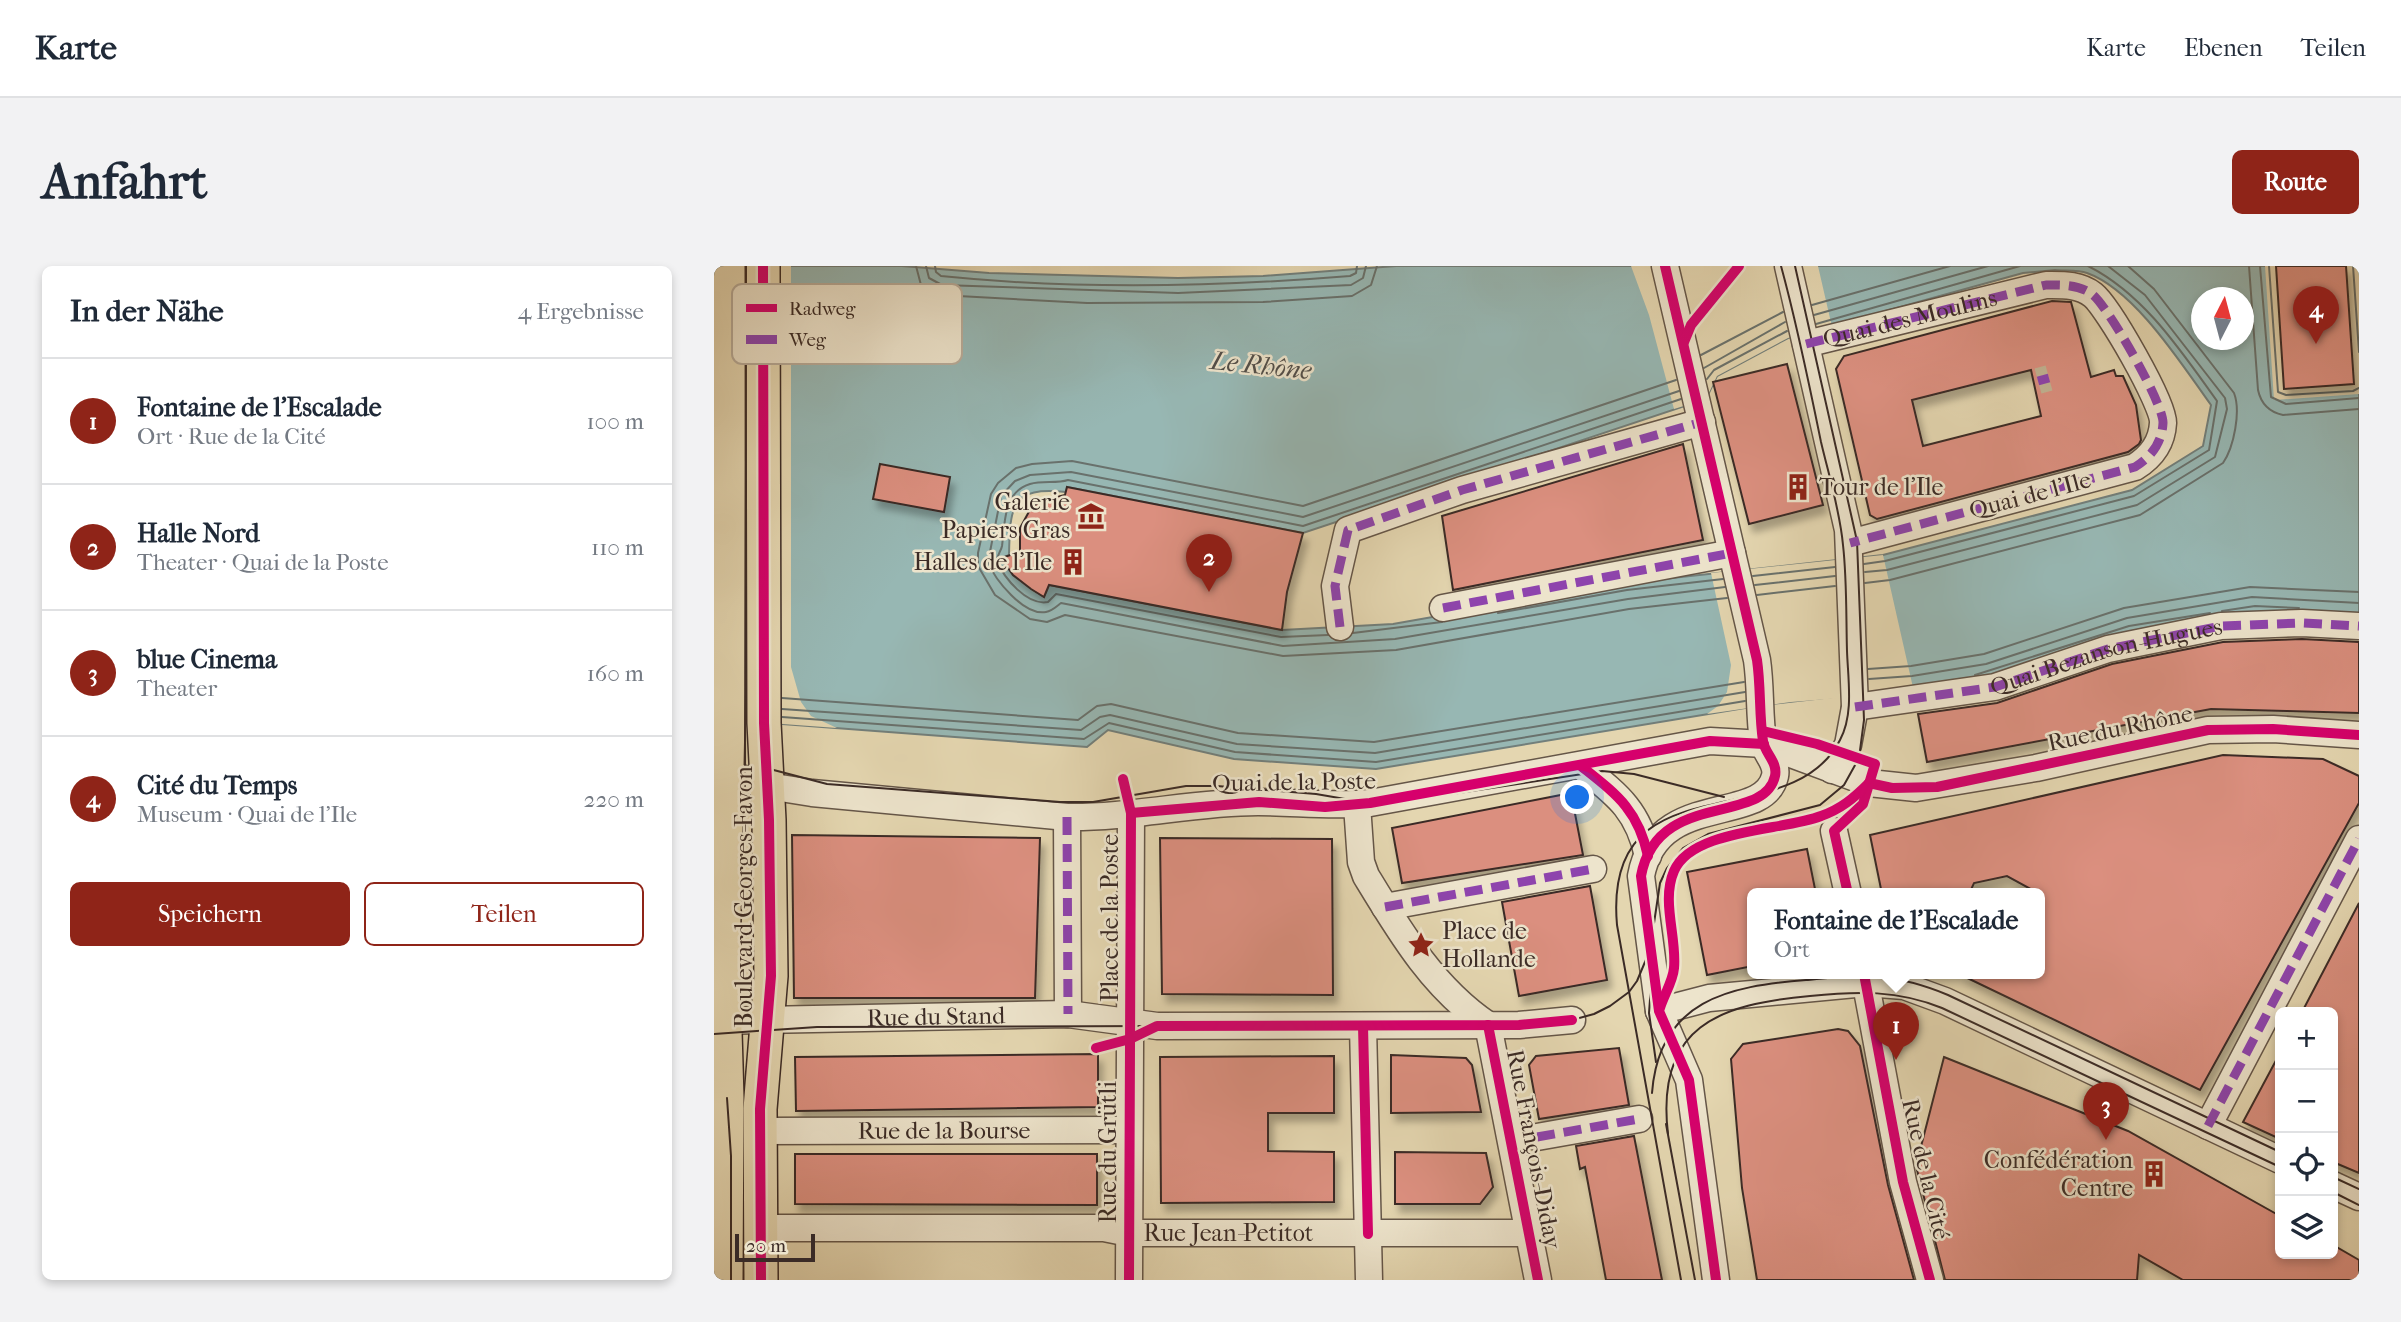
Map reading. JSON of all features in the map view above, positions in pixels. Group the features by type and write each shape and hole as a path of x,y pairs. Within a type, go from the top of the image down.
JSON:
{"main road":[{"name":"Boulevard Georges-Favon","path":"726,1280 719,1021 728,266"},
{"name":"Boulevard Georges-Favon","path":"763,266 763,284"},
{"name":"Boulevard Georges-Favon","path":"761,1280 760,1131 771,976 768,786 764,723 763,364"}],"street":[{"path":"1665,266 1756,660 1763,705 1763,744 1775,763 1774,777 1768,790 1757,799 1687,818 1661,835 1648,856 1642,885 1659,1012 1689,1080 1716,1280"},
{"path":"1788,266 1851,550 1856,701 1848,745 1832,770"},
{"name":"Quai des Moulins","path":"1805,339 2046,285 2071,285 2094,296 2126,344 2158,401"},
{"name":"Quai de l'Ile","path":"1851,550 2135,467 2150,457 2159,442 2164,422 2158,401"},
{"path":"1340,627 1335,586 1348,530 1700,412"},
{"path":"1443,608 1734,562"},
{"name":"Quai Bezanson-Hugues","path":"1856,701 1995,687 2108,649 2221,626 2359,626"},
{"name":"Rue du Rhône","path":"1763,744 1869,783 1892,788 1937,787 2208,730 2273,729 2359,735"},
{"name":"Quai de la Poste","path":"720,772 768,786 812,793 1067,817 1259,802 1325,807 1357,805 1710,741 1763,744"},
{"path":"1581,766 1627,806 1644,835 1648,856"},
{"path":"1357,805 1361,862 1366,876 1427,970 1446,992 1488,1026"},
{"name":"Place de la Poste","path":"1130,1023 1131,813"},
{"name":"Place de la Poste","path":"1067,817 1068,1014"},
{"path":"1834,831 1846,888"},
{"path":"2208,1126 2359,839"},
{"path":"1385,907 1593,869"},
{"path":"1659,1012 1709,998 1865,979 1904,986 1945,1001 2275,1158"},
{"name":"Rue de la Cité","path":"1865,979 1903,1182 1930,1280"},
{"name":"Rue du Stand","path":"719,1021 1068,1014 1099,1016 1157,1026 1488,1026 1572,1020"},
{"name":"Rue du Grütli","path":"1129,1280 1130,1023"},
{"path":"1363,1026 1369,1280"},
{"name":"Rue François-Diday","path":"1488,1026 1538,1280"},
{"path":"1537,1138 1639,1119"},
{"name":"Rue de la Bourse","path":"760,1131 1129,1130"},
{"path":"2338,1187 2359,1197"},
{"name":"Rue Jean-Petitot","path":"760,1228 1104,1228 1129,1233 1529,1233"}],"water":[{"name":"Le Rhône","path":"714,266 902,266 989,273 1178,278 1263,276 1396,266 2359,266 2359,618 2255,613 1990,679 1763,705 1376,769 1234,759 1108,730 1087,747 714,719","holes":["2055,270 2087,273 2123,295 2140,312 2172,350 2211,405 2203,446 2132,490 1883,555 1626,583 1393,624 1282,630 1049,585 1044,597 1013,575 1003,558 1009,555 1011,524 1017,503 1034,492 1066,492 1067,487 1303,533 1706,399 1717,376 1788,338 2023,273"]}],"pier":[{"path":"714,266 791,266 791,284 732,284 732,364 791,364 791,667 801,702 811,716 837,728 714,719"},
{"path":"1631,266 1818,266 1832,327 1788,338 1717,376 1706,399 1674,409 1649,315"},
{"path":"2265,266 2359,266 2359,394 2274,400"},
{"path":"1883,555 1914,692 1791,702 1707,714 1718,706 1727,692 1731,665 1711,573"}],"building":[{"path":"2276,266 2346,266 2354,384 2284,389"},
{"path":"2052,301 2071,302 2091,377 2114,370 2116,376 2123,376 2136,405 2141,440 2128,452 1877,519 1870,515 1836,369 1844,356","holes":["2031,370 2041,416 1923,446 1912,400"]},
{"path":"1787,364 1823,505 1749,524 1713,382"},
{"path":"1683,444 1703,540 1453,590 1442,516"},
{"path":"880,464 950,477 944,512 873,499"},
{"name":"Halles de l'Ile","path":"1067,487 1303,533 1287,592 1282,630 1049,585 1044,597 1031,589 1013,575 1001,558 1020,552 1020,528 1031,508 1041,501 1065,495"},
{"path":"2302,639 2359,642 2359,713 2211,709 1927,762 1918,714 1997,703 2112,664 2223,642"},
{"path":"2223,755 2323,759 2359,776 2359,803 2200,1090 1969,979 2045,979 2045,888 2029,888 2007,876 1974,883 1972,888 1881,888 1870,835"},
{"path":"1571,793 1583,855 1402,883 1392,828"},
{"path":"792,835 1040,838 1035,998 794,998"},
{"path":"1160,838 1332,839 1333,995 1162,994"},
{"path":"1807,849 1815,888 1747,888 1747,967 1707,975 1687,872"},
{"path":"1590,886 1607,980 1519,996 1502,902"},
{"path":"2359,903 2359,1173 2338,1164 2338,1007 2305,1007"},
{"path":"1838,1029 1848,1031 1860,1046 1888,1185 1914,1280 1757,1280 1742,1188 1731,1059 1743,1044"},
{"path":"1619,1048 1629,1105 1539,1119 1529,1065 1536,1056"},
{"path":"1098,1054 1098,1107 796,1111 795,1057"},
{"path":"1391,1055 1466,1058 1472,1065 1481,1112 1391,1113"},
{"path":"1334,1056 1334,1113 1268,1113 1268,1151 1334,1152 1334,1202 1161,1203 1160,1057"},
{"path":"1944,1057 2128,1131 2275,1213 2275,1259 2338,1259 2338,1248 2359,1260 2359,1280 2183,1280 2139,1255 2137,1280 1945,1280 1916,1166"},
{"path":"2275,1062 2275,1137 2243,1122"},
{"path":"1634,1136 1662,1280 1606,1280 1585,1167 1580,1169 1576,1146"},
{"path":"1395,1152 1486,1153 1493,1187 1480,1204 1395,1204"},
{"path":"795,1154 1097,1154 1097,1205 795,1204"}],"tunnel":[{"path":"2038,381 2049,378"}],"tram line":[{"path":"746,266 746,284"},
{"path":"1681,1280 1617,925 1620,873 1638,839 1668,818 1704,806 1782,787 1815,769 1840,740 1849,708 1842,532 1781,266"},
{"path":"1572,1020 1610,1006 1629,992 1637,981 1650,950 1660,883 1667,868 1683,848 1708,834 1820,805 1844,785 1859,758 1864,720 1857,541 1795,266"},
{"path":"745,789 746,364"},
{"path":"766,768 827,784 1060,802 1093,802 1186,786 1217,786 1316,794 1380,805 1602,771 1634,774 1724,797"},
{"path":"1653,958 1649,1013 1656,1062"},
{"path":"1652,1093 1657,1062 1668,1037 1684,1018 1703,1004 1750,987 1823,979"},
{"path":"1894,979 1948,995 2275,1150"},
{"path":"1668,1134 1667,1097 1672,1068 1683,1045 1700,1028 1722,1015 1778,1000 1844,993 1877,993 1909,998 1942,1008 2275,1165"},
{"path":"714,1034 817,1027 1157,1026"},
{"path":"727,1098 731,1156 731,1280"},
{"path":"1666,1124 1695,1280"},
{"path":"2338,1179 2359,1189"},
{"path":"2338,1194 2359,1205"}],"marked path":[{"path":"1806,344 2046,285 2076,287 2093,295 2110,317 2134,356 2161,413 2163,423 2158,443 2151,454 2135,467 1850,543"},
{"path":"2038,381 2049,378"},
{"path":"1340,627 1335,586 1348,530 1462,490 1702,422"},
{"path":"1443,608 1732,553"},
{"path":"1855,707 1995,687 2108,649 2221,626 2302,623 2359,626"},
{"path":"1067,817 1068,1014"},
{"path":"2208,1126 2359,839"},
{"path":"1385,907 1593,869"},
{"path":"1537,1137 1639,1119"}],"cycle path":[{"path":"763,266 763,284"},
{"path":"1665,266 1757,660 1763,741 1775,771 1767,791 1752,800 1688,819 1667,831 1651,849 1641,876 1659,1011 1689,1080 1716,1280"},
{"path":"1684,342 1691,325 1739,266"},
{"path":"761,1280 760,1109 771,976 769,820 764,723 763,364"},
{"path":"1869,783 1892,788 1937,787 2208,730 2273,729 2359,735"},
{"path":"1763,731 1817,744 1875,764 1863,804 1834,831 1847,888"},
{"path":"1131,813 1259,802 1325,807 1370,803 1710,741 1764,744"},
{"path":"1581,766 1615,794 1632,814 1648,856"},
{"path":"1123,779 1131,813 1129,1280"},
{"path":"1660,1008 1674,968 1669,907 1670,883 1674,871 1684,857 1718,839 1804,821 1828,813 1858,794 1869,783"},
{"path":"1865,979 1903,1182 1930,1280"},
{"path":"1096,1048 1130,1039 1157,1026 1519,1025 1572,1020"},
{"path":"1488,1025 1538,1280"},
{"path":"1363,1026 1368,1234"}],"place":[{"name":"Cité du Temps","path":"2316,344"},
{"name":"Tour de l'Ile","path":"1798,487"},
{"name":"Galerie Papiers Gras","path":"1091,516"},
{"name":"Halles de l'Ile","path":"1073,562"},
{"name":"Halle Nord","path":"1209,592"},
{"name":"Place de Hollande","path":"1421,945"},
{"name":"Fontaine de l'Escalade","path":"1896,1060"},
{"name":"blue Cinema","path":"2106,1140"},
{"name":"Confédération Centre","path":"2154,1174"}]}
